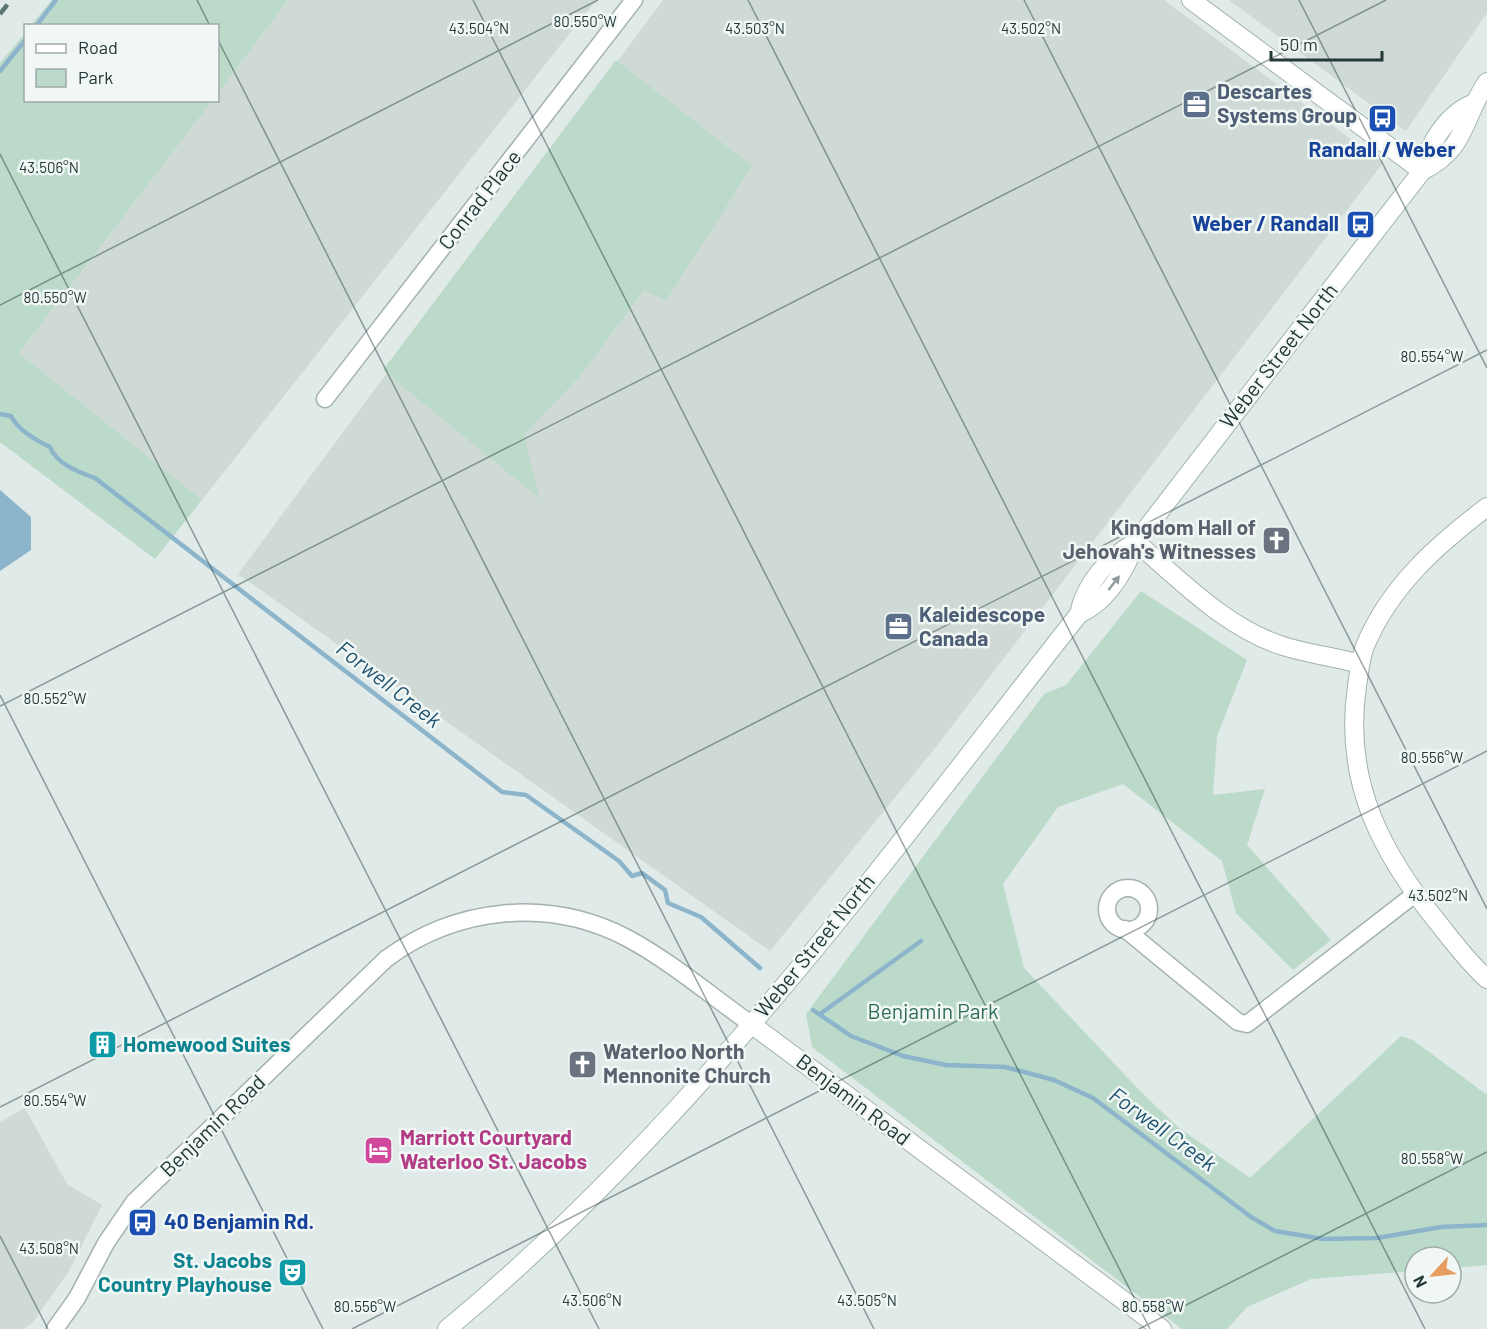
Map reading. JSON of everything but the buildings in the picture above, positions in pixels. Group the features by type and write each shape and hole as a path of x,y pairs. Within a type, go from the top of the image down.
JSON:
{"main road":[{"path":"1191,0 1422,171"},
{"name":"Weber Street North","path":"447,1329 504,1282 604,1185 751,1024 884,862 1078,614 1085,592 1105,567 1121,550 1136,542 1422,171 1443,158 1455,144 1469,122 1472,104 1487,82"},
{"path":"1487,507 1439,544 1402,583 1365,646 1360,664 1354,709 1356,758 1361,788 1382,841 1415,894 1487,979"},
{"path":"1136,542 1213,607 1261,637 1293,648 1360,664"},
{"name":"Benjamin Road","path":"751,1024 1162,1329"}],"street":[{"name":"Conrad Place","path":"325,399 634,0"},
{"path":"1125,929 1238,1022 1247,1024 1415,894"},
{"name":"Benjamin Road","path":"55,1329 77,1298 105,1243 134,1202 386,959 422,936 459,921 487,915 525,913 567,916 601,926 630,940 751,1024"}],"shaded area":[{"path":"288,0 596,0 202,500 19,353 211,102 219,102 219,92"},
{"path":"663,0 1164,0 1383,163 936,747 770,951 238,574"},
{"path":"1229,0 1487,0 1487,13 1406,131"},
{"path":"25,1108 67,1184 102,1205 69,1271 33,1322 24,1329 0,1329 0,1122"}],"green space":[{"path":"52,0 288,0 219,92 219,24 32,24"},
{"path":"24,34 24,102 211,102 19,353 202,500 155,559 0,442 0,63"},
{"path":"616,60 752,166 666,301 644,290 580,376 524,435 540,499 383,370"},
{"name":"Benjamin Park","path":"1141,591 1247,660 1217,736 1213,795 1265,789 1247,845 1331,940 1293,970 1236,913 1222,861 1123,784 1058,807 1003,884 1024,968 1142,1093 1178,1127 1250,1178 1401,1036 1413,1040 1487,1095 1487,1265 1463,1267 1463,1245 1403,1245 1403,1272 1311,1279 1247,1307 1227,1329 1182,1329 812,1047 806,1014 1044,694 1066,685"}],"water":[{"path":"0,490 31,517 31,550 0,571"}],"waterway":[{"name":"Forwell Creek","path":"38,24 56,0"},
{"name":"Forwell Creek","path":"0,71 24,41"},
{"name":"Forwell Creek","path":"0,414 11,416 23,431 50,447 63,463 95,478 502,792 526,795 619,861 632,876 642,873 665,890 668,903 701,917 760,968"},
{"name":"Forwell Creek","path":"820,1014 921,941"},
{"name":"Forwell Creek","path":"813,1010 851,1036 903,1056 946,1065 1005,1067 1054,1080 1093,1098 1251,1217 1275,1231 1323,1239 1377,1238 1441,1227 1487,1225"}],"railway":[{"path":"0,14 11,0"}],"place":[{"name":"Descartes Systems Group","path":"1196,104"},
{"name":"Randall / Weber","path":"1382,119"},
{"name":"Weber / Randall","path":"1360,224"},
{"name":"Kingdom Hall of Jehovah's Witnesses","path":"1277,540"},
{"name":"Kaleidescope Canada","path":"898,627"},
{"name":"Homewood Suites","path":"102,1045"},
{"name":"Waterloo North Mennonite Church","path":"582,1064"},
{"name":"Marriott Courtyard Waterloo St. Jacobs","path":"379,1150"},
{"name":"40 Benjamin Rd.","path":"143,1222"},
{"name":"St. Jacobs Country Playhouse","path":"293,1273"}]}
